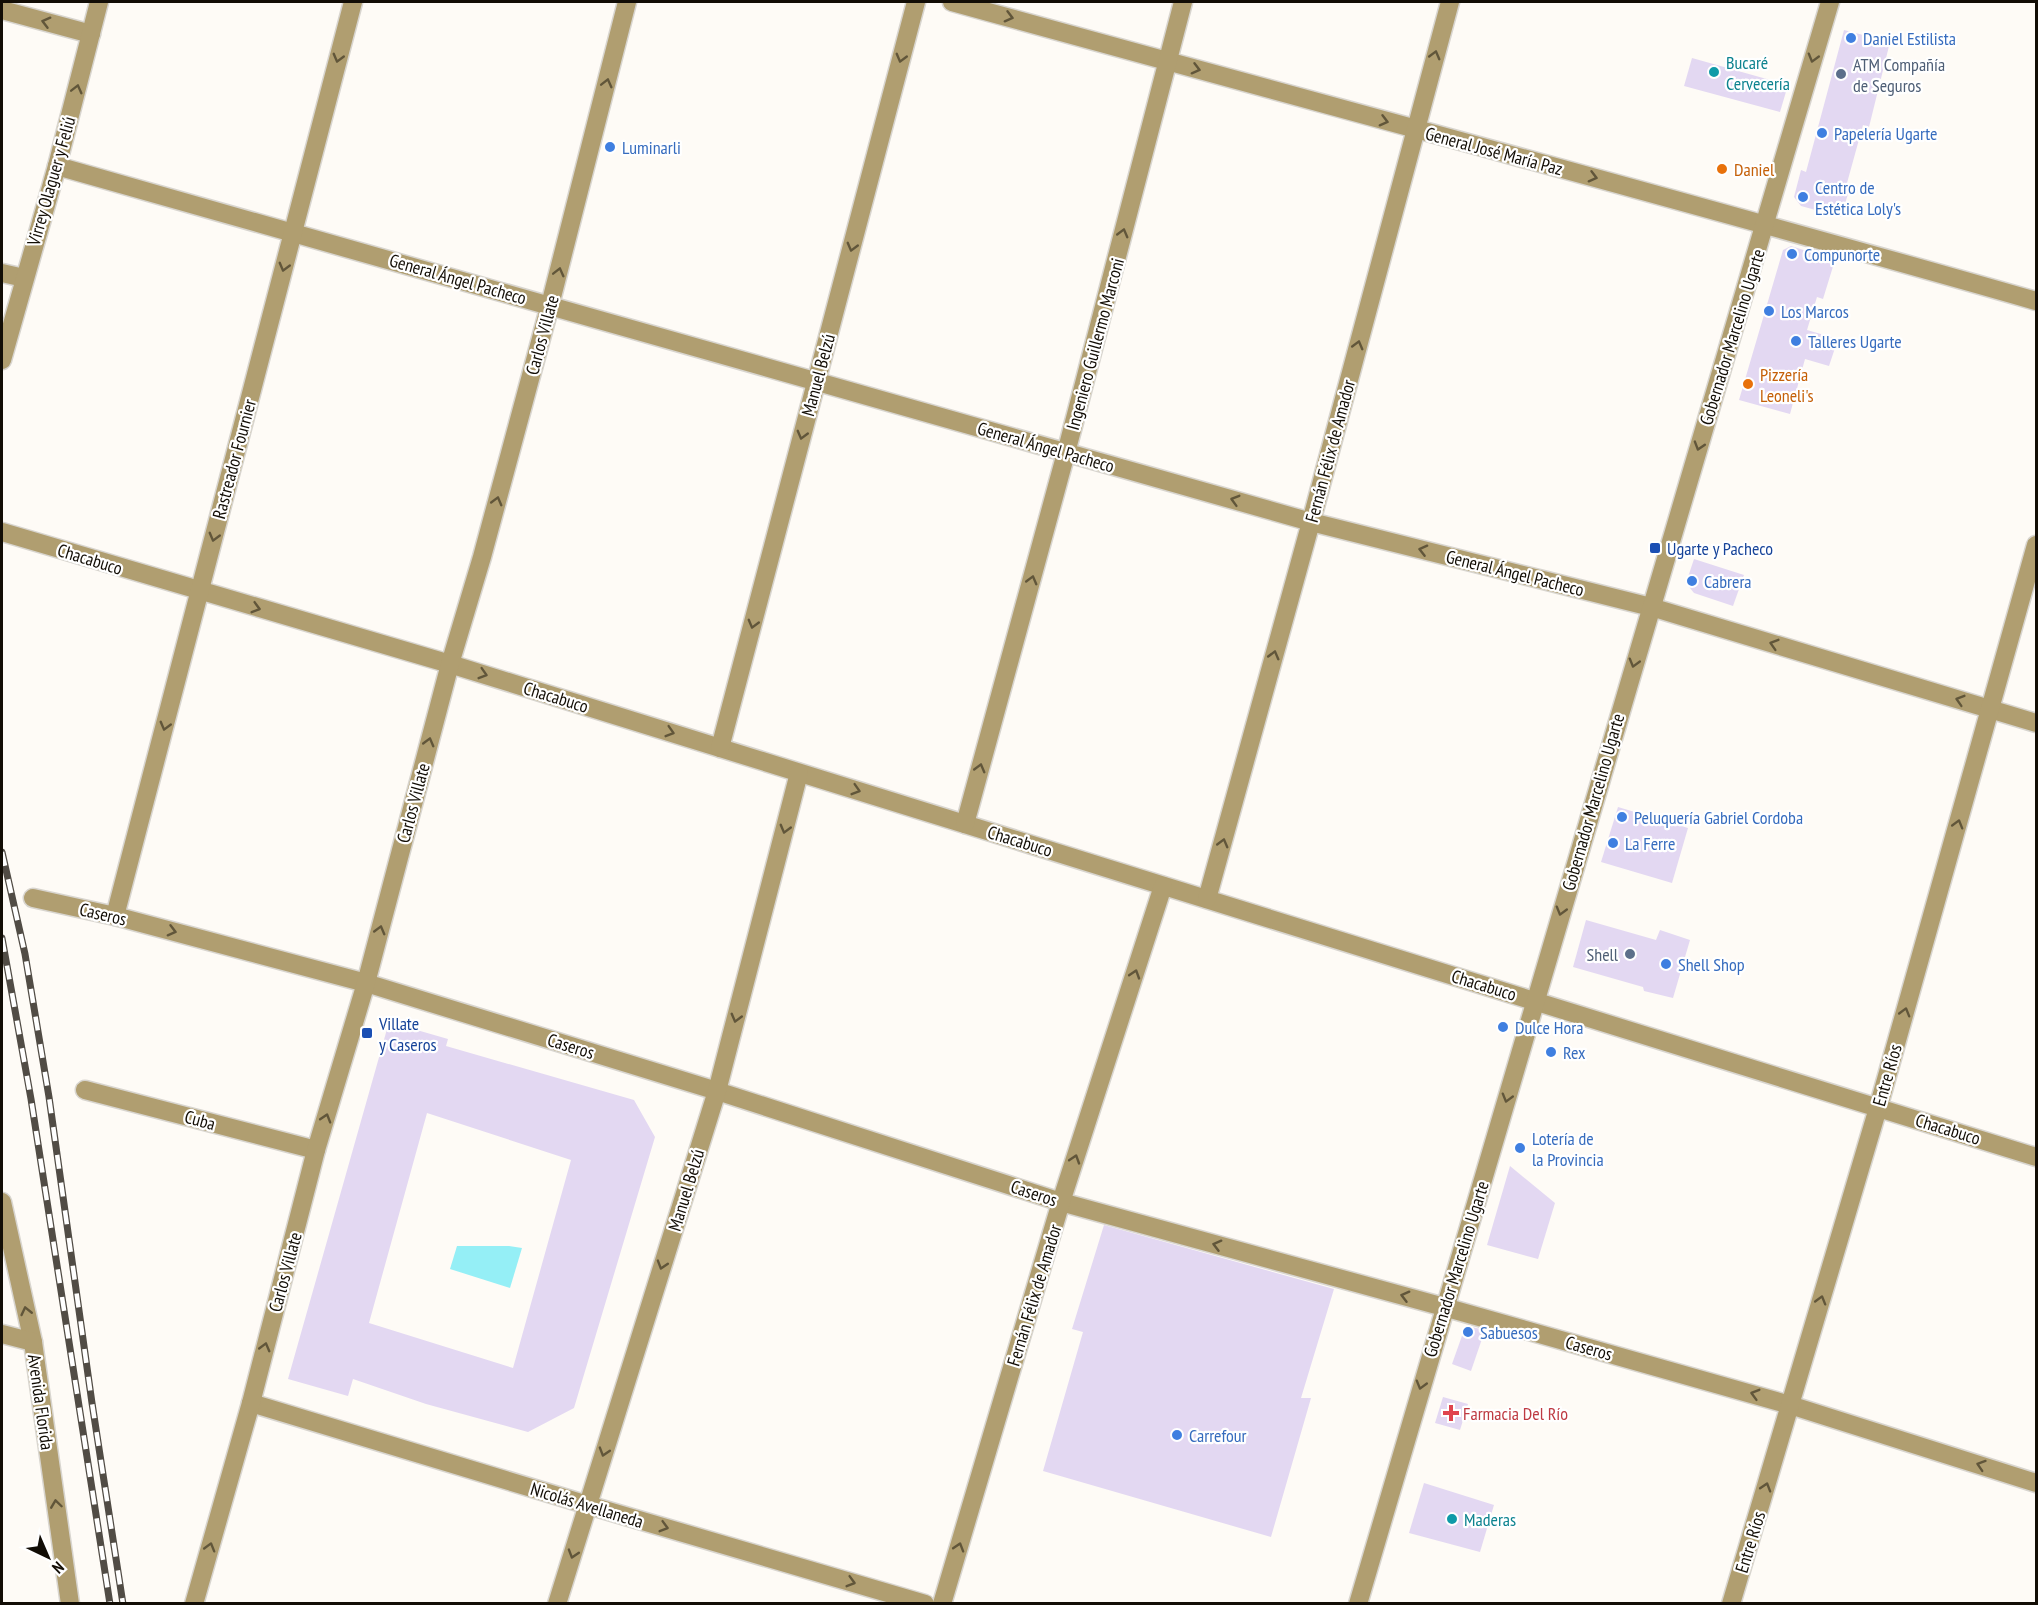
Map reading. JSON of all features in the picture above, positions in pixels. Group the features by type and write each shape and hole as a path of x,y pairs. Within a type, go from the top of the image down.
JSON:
{"street":[{"name":"Virrey Olaguer y Feliú","path":"2,360 57,166 99,2"},
{"name":"Rastreador Fournier","path":"115,916 353,2"},
{"name":"Carlos Villate","path":"194,1604 251,1403 316,1150 366,983 450,664 482,557 550,305 627,2"},
{"name":"Manuel Belzú","path":"720,748 916,2"},
{"name":"General José María Paz","path":"952,2 1766,224 2037,301"},
{"name":"Ingeniero Guillermo Marconi","path":"965,824 1066,453 1184,2"},
{"name":"Fernán Félix de Amador","path":"1207,899 1311,522 1450,2"},
{"name":"Gobernador Marcelino Ugarte","path":"1358,1604 1830,2"},
{"path":"2,10 91,34"},
{"name":"General Ángel Pacheco","path":"57,166 1311,522 1651,607 2037,723"},
{"path":"2,273 24,278"},
{"name":"Chacabuco","path":"2,532 450,664 2037,1157"},
{"name":"Entre Ríos","path":"1731,1604 1878,1108 2037,545"},
{"name":"Manuel Belzú","path":"557,1604 717,1091 799,773"},
{"name":"Fernán Félix de Amador","path":"942,1604 1061,1202 1163,886"},
{"name":"Caseros","path":"33,898 115,916 366,983 717,1091 1061,1202 1790,1405 2037,1483"},
{"name":"Cuba","path":"85,1090 316,1150"},
{"name":"Avenida Florida","path":"2,1202 33,1342 70,1604"},
{"path":"2,1334 33,1342"},
{"name":"Nicolás Avellaneda","path":"251,1403 925,1604"}],"water":[{"path":"457,1246 522,1248 510,1288 450,1269"}],"building":[{"path":"1844,30 1890,42 1869,127 1863,125 1847,183 1851,184 1841,217 1801,206 1794,197 1801,170 1806,172"},
{"name":"Bucaré Cervecería","path":"1692,58 1788,85 1780,112 1684,86"},
{"path":"1791,246 1835,260 1823,299 1817,297 1807,330 1838,339 1829,366 1805,359 1790,414 1739,400 1783,250"},
{"path":"1694,559 1744,575 1733,606 1694,593 1686,583"},
{"path":"1618,807 1688,828 1672,883 1601,862"},
{"path":"1586,920 1656,940 1660,930 1690,940 1673,998 1644,991 1643,987 1573,967"},
{"path":"389,1022 448,1039 446,1046 634,1100 655,1137 574,1408 528,1432 426,1404 353,1379 348,1396 288,1379","holes":["427,1113 571,1160 513,1368 369,1323"]},
{"path":"1510,1166 1555,1203 1538,1259 1487,1245"},
{"path":"1104,1225 1334,1289 1301,1398 1311,1398 1271,1537 1043,1471 1083,1332 1072,1329"},
{"path":"1472,1327 1485,1330 1471,1371 1452,1364 1463,1333"},
{"name":"Farmacia Del Río","path":"1443,1397 1468,1404 1460,1430 1435,1423"},
{"name":"Maderas","path":"1424,1483 1494,1505 1480,1552 1409,1533"}],"railway":[{"path":"2,852 25,954 49,1097 123,1604"},
{"path":"2,938 31,1099 110,1604"}],"place":[{"name":"Daniel Estilista","path":"1851,38"},
{"name":"Bucaré Cervecería","path":"1714,72"},
{"name":"ATM Compañía de Seguros","path":"1841,74"},
{"name":"Papelería Ugarte","path":"1822,133"},
{"name":"Luminarli","path":"610,147"},
{"name":"Daniel","path":"1722,169"},
{"name":"Centro de Estética Loly's","path":"1803,197"},
{"name":"Compunorte","path":"1792,254"},
{"name":"Los Marcos","path":"1769,311"},
{"name":"Talleres Ugarte","path":"1796,341"},
{"name":"Pizzería Leoneli's","path":"1748,384"},
{"name":"Ugarte y Pacheco","path":"1655,548"},
{"name":"Cabrera","path":"1692,581"},
{"name":"Peluquería Gabriel Cordoba","path":"1622,817"},
{"name":"La Ferre","path":"1613,843"},
{"name":"Shell","path":"1630,954"},
{"name":"Shell Shop","path":"1666,964"},
{"name":"Dulce Hora","path":"1503,1027"},
{"name":"Villate y Caseros","path":"367,1033"},
{"name":"Rex","path":"1551,1052"},
{"name":"Lotería de la Provincia","path":"1520,1148"},
{"name":"Sabuesos","path":"1468,1332"},
{"name":"Farmacia Del Río","path":"1451,1413"},
{"name":"Carrefour","path":"1177,1435"},
{"name":"Maderas","path":"1452,1519"}]}
